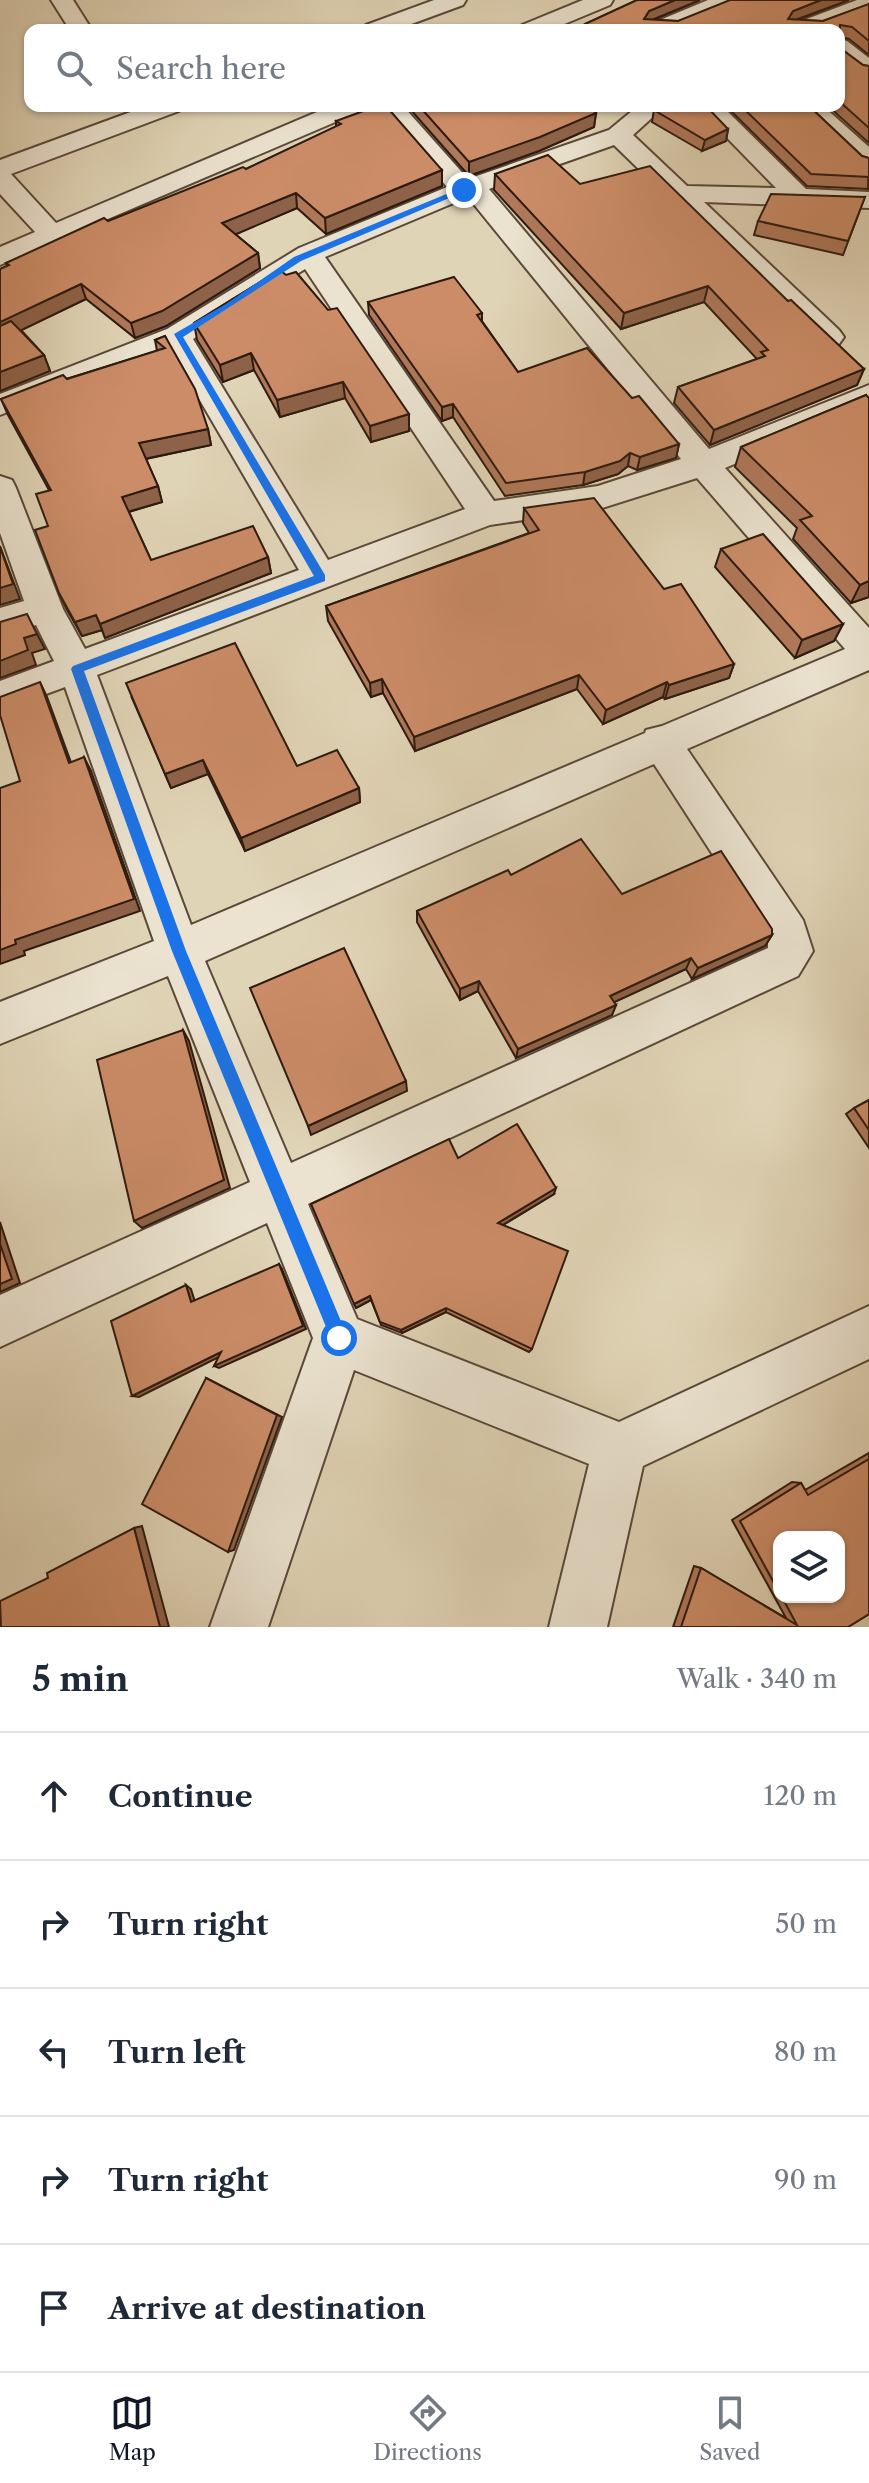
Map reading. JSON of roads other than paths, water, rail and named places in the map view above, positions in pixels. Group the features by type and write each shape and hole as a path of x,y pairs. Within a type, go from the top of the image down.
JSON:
{"street":[{"path":"62,0 77,24"},
{"path":"390,24 455,0"},
{"path":"544,24 602,0"},
{"path":"670,24 727,0"},
{"path":"818,24 867,2"},
{"path":"845,51 869,69"},
{"path":"0,169 133,112"},
{"path":"0,257 338,112"},
{"path":"0,1023 179,951 869,653 468,188 396,112"},
{"path":"0,405 177,336 309,254 468,188 618,135 646,112"},
{"path":"714,112 799,196"},
{"path":"816,112 869,161"},
{"path":"618,135 858,365"},
{"path":"0,178 52,235"},
{"path":"678,194 869,200"},
{"path":"309,254 486,514"},
{"path":"177,336 321,578"},
{"path":"0,696 486,514 599,497 703,464 869,395"},
{"path":"0,488 45,609 77,669 179,951 339,1338 239,1627"},
{"path":"0,622 45,609"},
{"path":"0,1321 783,962 791,951 788,934 660,741"},
{"path":"339,1338 620,1449 869,1332"},
{"path":"578,1627 620,1449"}]}
